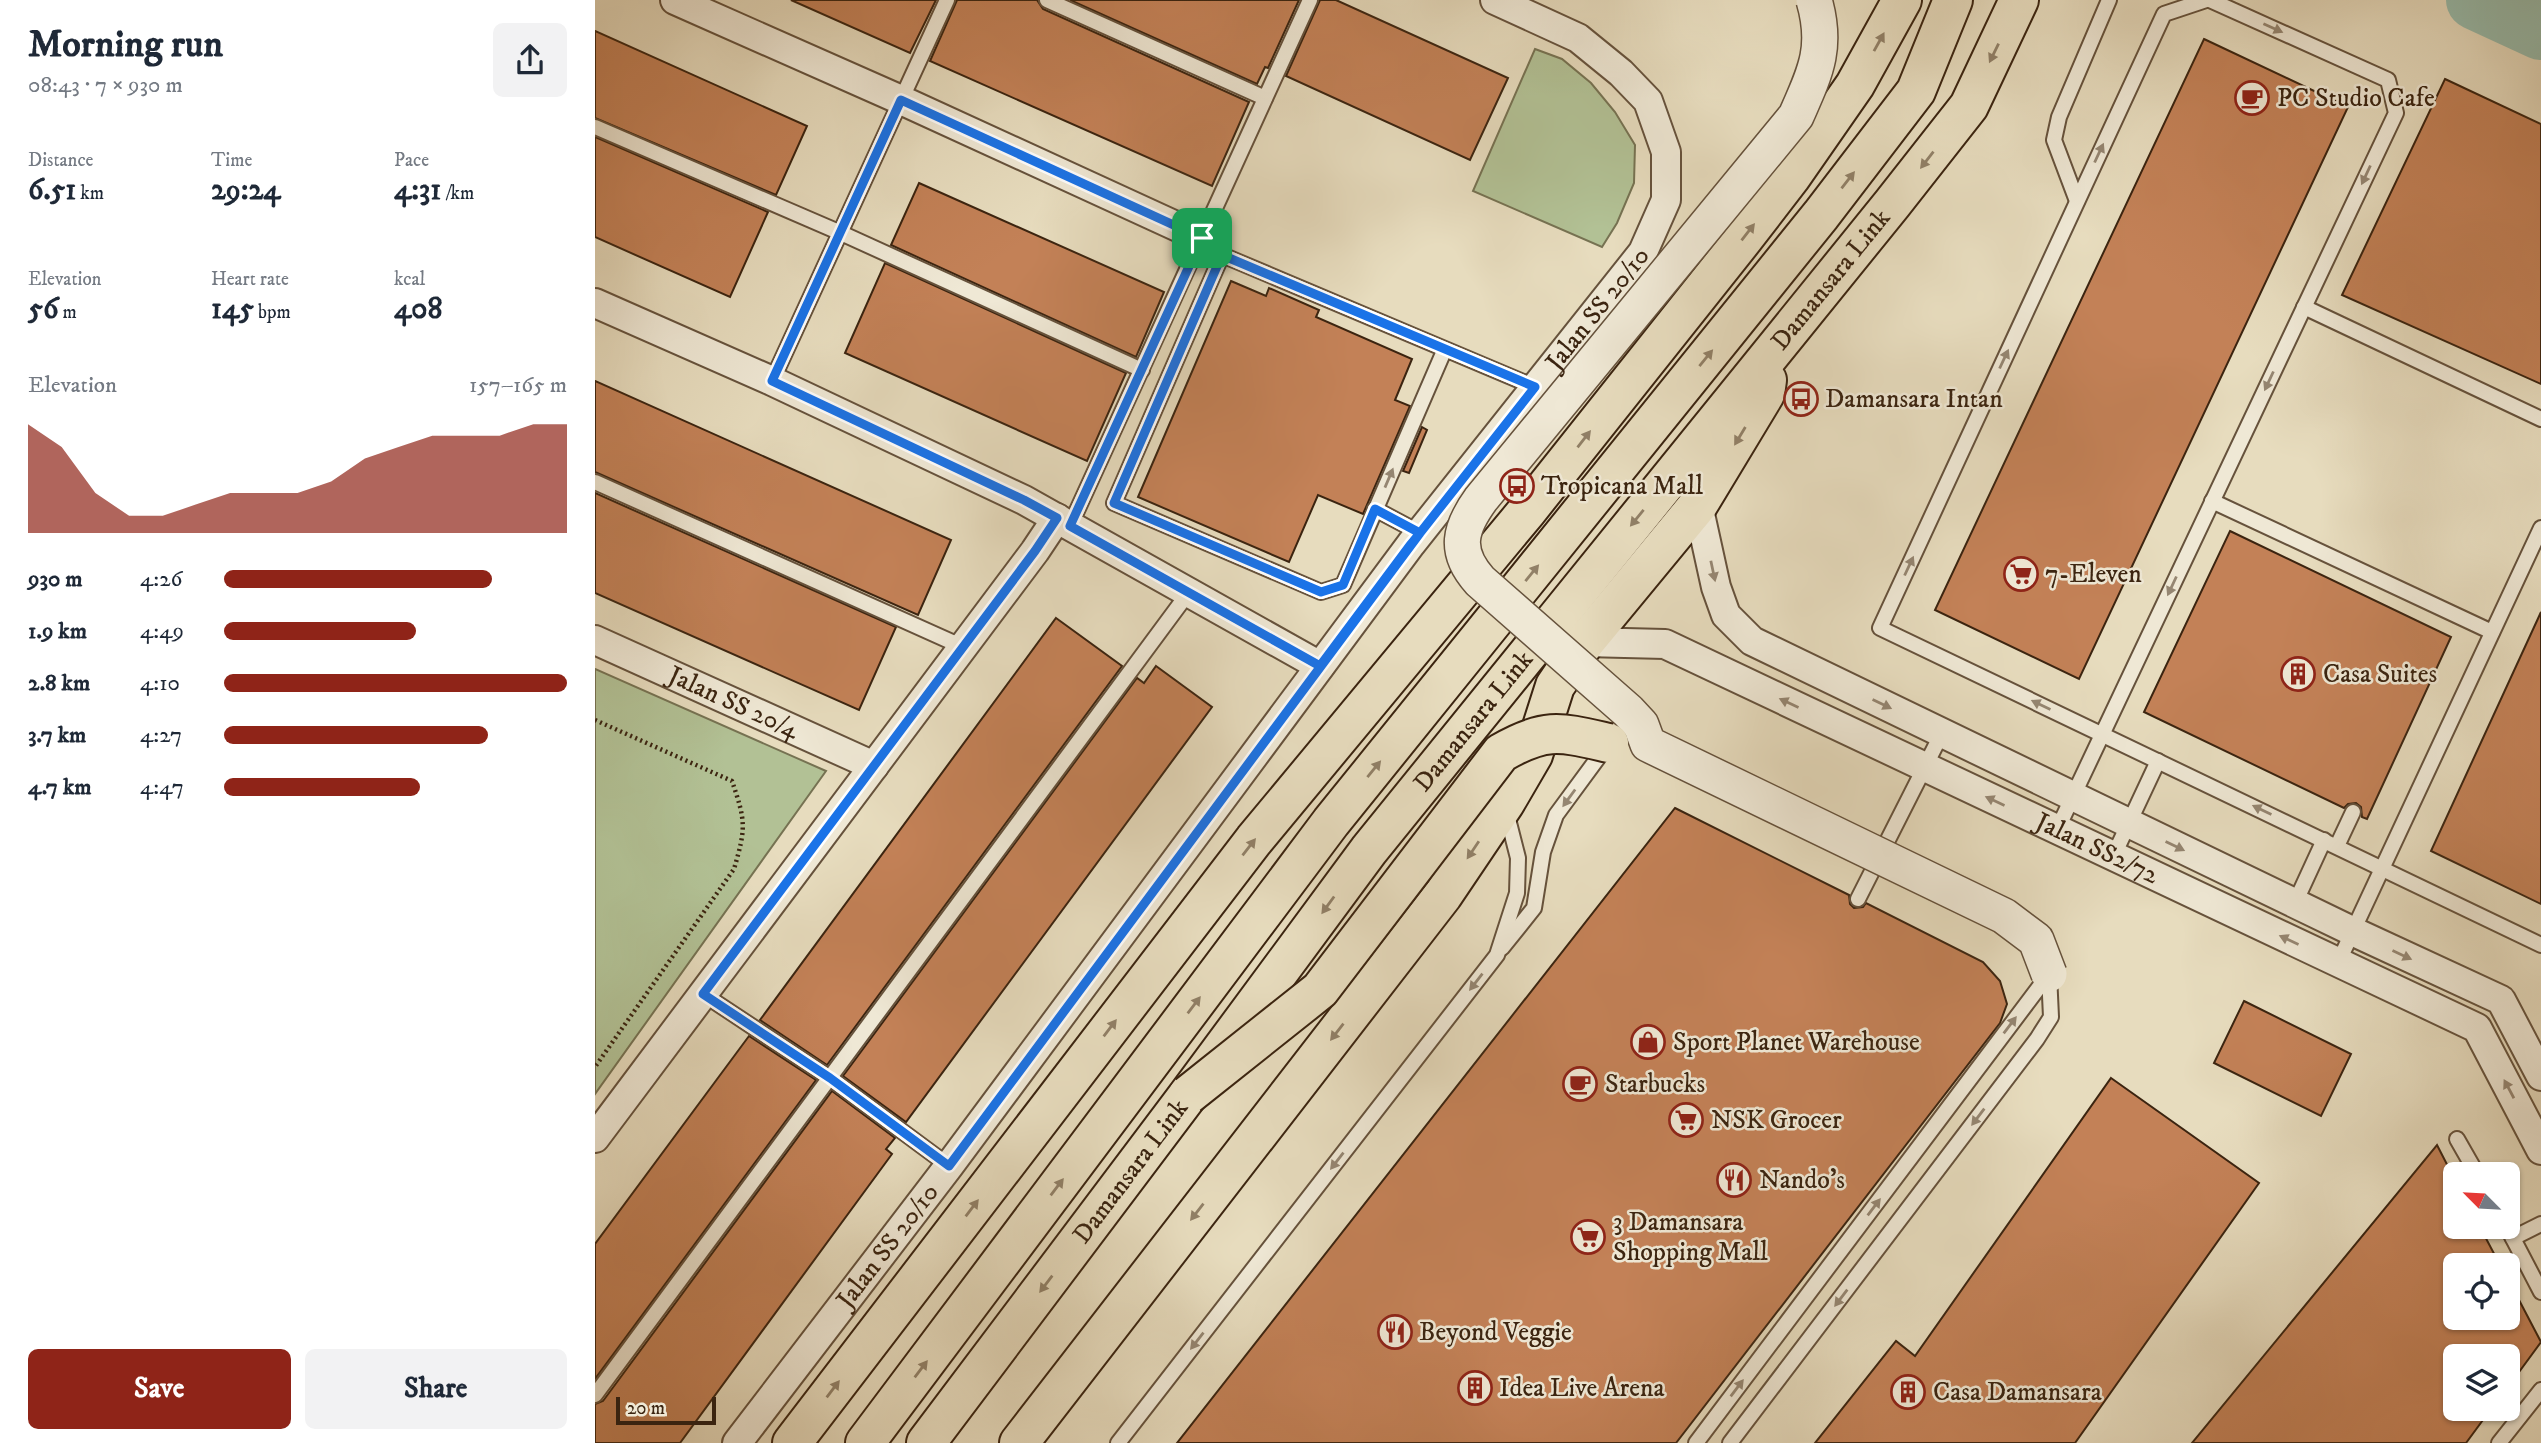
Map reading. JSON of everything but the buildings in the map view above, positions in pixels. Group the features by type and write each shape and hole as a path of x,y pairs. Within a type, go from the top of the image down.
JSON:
{"highway":[{"path":"792,1443 1254,840 1527,511 1791,177 1855,85 1902,0"},
{"name":"Damansara Link","path":"865,1443 1331,822 1821,215 1916,91 1953,0"},
{"name":"Damansara Link","path":"926,1443 1369,850 1969,106 2019,0"},
{"path":"1019,1443 1443,895 1505,803 1533,755 1555,686 1585,642 1698,505 1765,394 1772,351"},
{"path":"1188,1095 1320,990 1501,753 1526,738 1562,732 1625,747 1648,744"}],"street":[{"path":"675,0 1202,238"},
{"name":"Jalan SS 20/10","path":"737,1443 949,1166 1420,533 1643,252 1666,200 1666,152 1648,101 1621,73 1578,38 1495,0"},
{"path":"1814,0 1820,22 1817,67 1795,116 1481,499 1469,516 1462,533 1465,559 1471,571 1628,711 1641,725 1648,744 2004,916 2036,940 2049,974"},
{"path":"595,303 772,381 1024,500 1320,666"},
{"path":"1475,463 1527,511"},
{"name":"Jalan SS2/72","path":"1698,505 1725,615 1752,641 2501,1000 2541,1076"},
{"path":"595,1138 963,647 1064,522"},
{"name":"Jalan SS 20/4","path":"595,640 874,766"},
{"name":"Jalan SS2/72","path":"1585,642 1665,644 2477,1028 2537,1132"}],"lane":[{"path":"772,381 947,0"},
{"path":"1047,0 1265,98"},
{"path":"1064,522 1142,370 1310,0"},
{"path":"2077,201 2054,140 2059,117 2109,0"},
{"path":"2057,830 2102,734 2212,501 2396,113 2388,80 2208,0 2164,13 1880,628 2102,734 2158,761 2330,843 2541,945"},
{"path":"595,127 841,233 1142,370"},
{"path":"1444,351 1343,585 1321,592 1114,503 1222,255 1444,351 1535,387"},
{"path":"2304,307 2541,419"},
{"path":"595,482 963,647"},
{"path":"2212,501 2492,632"},
{"path":"1375,509 1420,533"},
{"path":"2338,963 2541,528"},
{"path":"595,1395 1189,592"},
{"path":"1858,899 1942,733"},
{"path":"1118,1443 1534,908 1543,852 1556,816 1609,743"},
{"path":"2113,857 2158,761"},
{"path":"1497,955 1517,892 1518,858 1505,803"},
{"path":"2295,903 2330,843 2353,812"},
{"path":"1696,1443 2049,974"},
{"path":"1730,1443 2037,1039 2051,1017 2049,974"},
{"path":"703,994 830,1078 949,1166"},
{"path":"2457,1139 2470,1162"},
{"path":"2520,1229 2541,1224"},
{"path":"2514,1239 2540,1288"},
{"path":"2499,1443 2541,1390"}],"path":[{"path":"595,720 732,781 744,815 743,839 734,869 595,1067"}],"green space":[{"path":"1535,49 1562,59 1591,83 1615,112 1635,145 1634,183 1617,223 1602,247 1473,191"},
{"path":"595,669 826,771 595,1094"}],"waterway":[{"path":"2476,0 2541,30"}],"place":[{"name":"PC Studio Cafe","path":"2252,98"},
{"name":"Damansara Intan","path":"1801,399"},
{"name":"Tropicana Mall","path":"1517,486"},
{"name":"7-Eleven","path":"2021,574"},
{"name":"Casa Suites","path":"2298,674"},
{"name":"Sport Planet Warehouse","path":"1648,1042"},
{"name":"Starbucks","path":"1580,1084"},
{"name":"NSK Grocer","path":"1686,1120"},
{"name":"Nando's","path":"1734,1180"},
{"name":"3 Damansara Shopping Mall","path":"1588,1237"},
{"name":"Beyond Veggie","path":"1395,1332"},
{"name":"Idea Live Arena","path":"1475,1388"},
{"name":"Casa Damansara","path":"1908,1392"}],"route":[{"path":"1202,238 901,100 772,381 1057,518 703,994 830,1078 949,1166 1420,533 1375,509 1343,585 1321,592 1114,503 1222,255 1444,351 1535,387 1420,533 1411,544 1320,666 1070,526 1202,238"}]}
